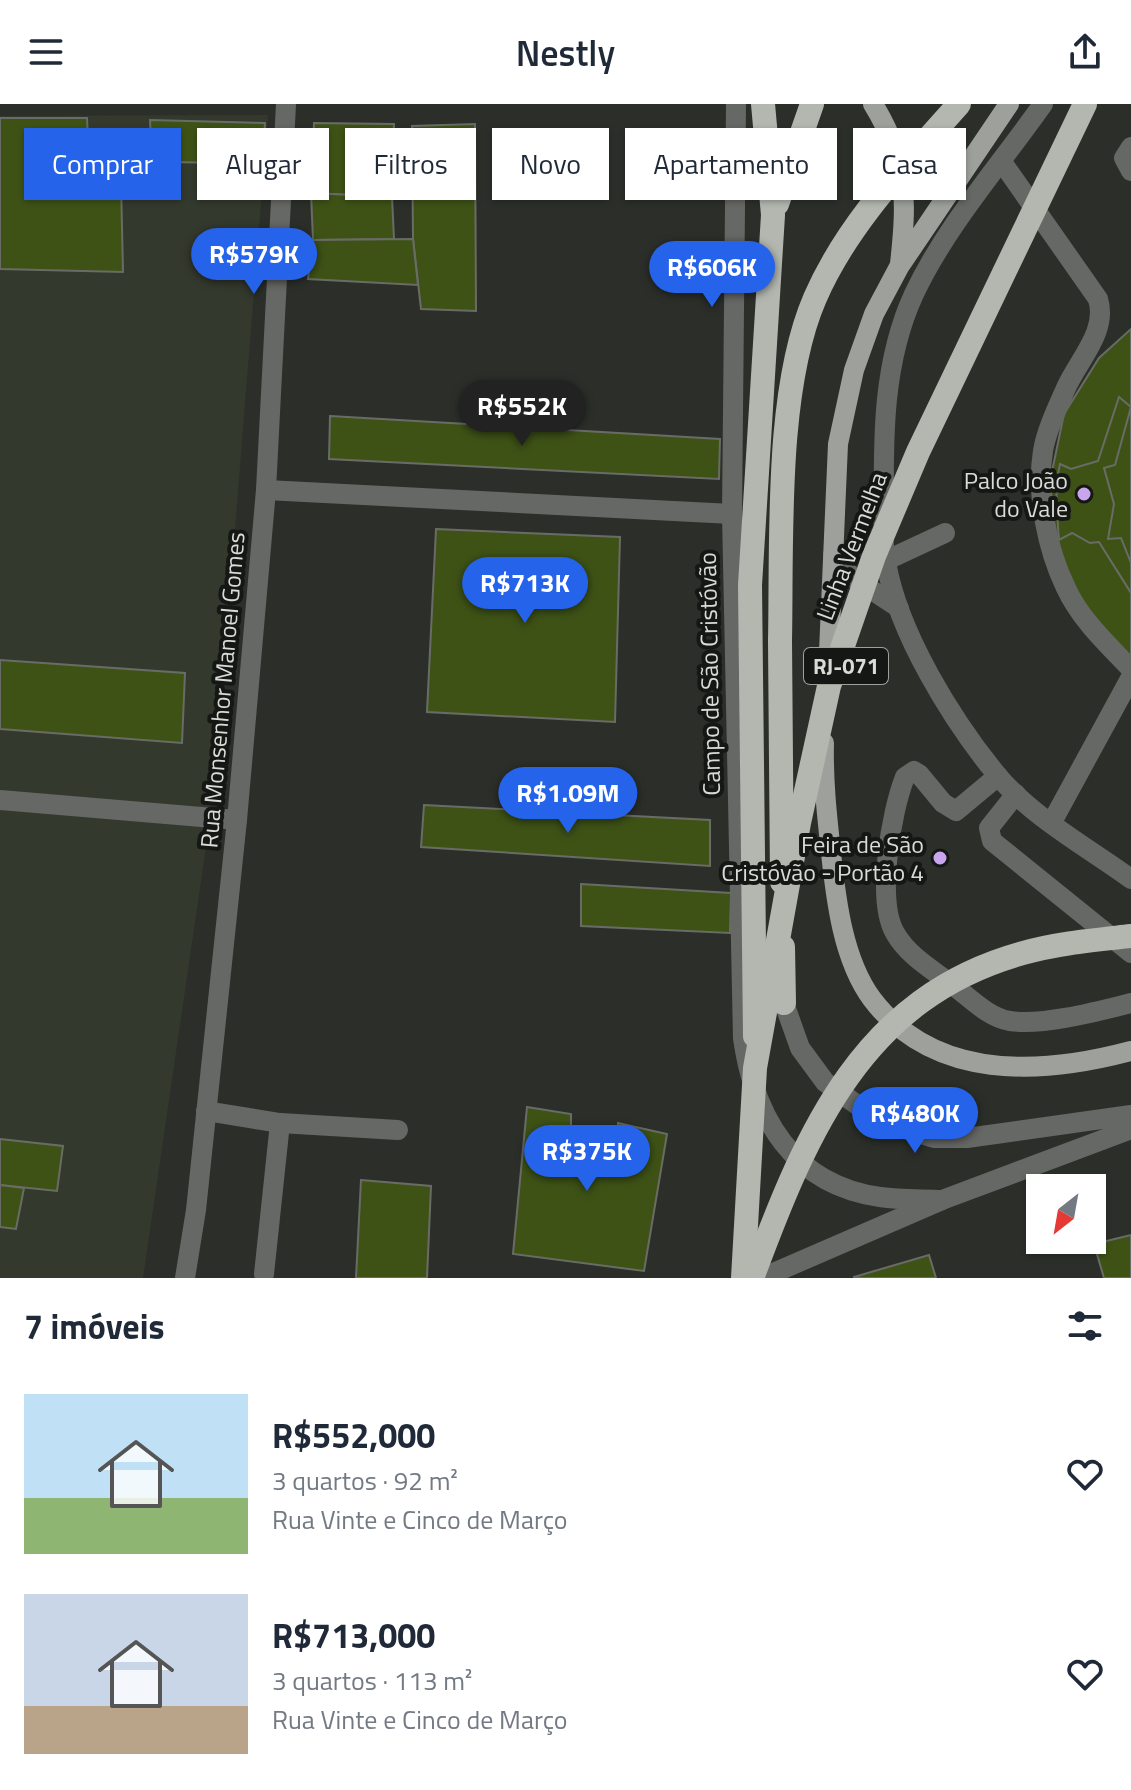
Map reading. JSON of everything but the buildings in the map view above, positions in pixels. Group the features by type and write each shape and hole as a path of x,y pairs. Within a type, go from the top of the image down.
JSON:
{"highway":[{"path":"755,1068 750,585 773,215 763,104"},
{"path":"773,215 812,104"},
{"path":"784,1003 780,641 783,479 796,361 814,300 840,251 879,195 959,104"},
{"name":"Linha Vermelha","path":"757,1277 755,1068 799,823 829,686 874,556 918,452 1085,104"},
{"name":"Linha Vermelha","path":"757,1277 765,1071 808,825 838,689 881,562 920,471 1094,104"},
{"path":"757,1277 787,1184 821,1115 848,1073 878,1038 915,1005 955,981 1020,953 1069,942 1131,936"}],"main road":[{"path":"873,104 892,135 904,176 905,218 899,267"},
{"path":"1009,104 899,267 874,314 854,370 838,444 823,773 836,897 852,959 871,998 903,1032 924,1045 974,1064 1029,1067 1131,1051"}],"street":[{"name":"Rua Monsenhor Manoel Gomes","path":"185,1278 237,820 266,490 286,104"},
{"name":"Campo de São Cristóvão","path":"736,104 732,514 743,1038 748,1074 767,1124 791,1153 831,1182 879,1197 942,1200 1131,1129"},
{"path":"1043,104 939,250 914,295 895,348 882,425 885,561 899,608 936,684 998,776 1052,822 1131,879"},
{"path":"1131,147 1124,158 1131,171"},
{"path":"1002,162 1098,299 1102,313 1099,328 1066,387 1043,450 1043,515 1066,589 1098,635 1131,669"},
{"path":"266,490 732,514"},
{"path":"885,561 945,533"},
{"path":"833,555 852,577 899,608"},
{"path":"1052,822 1131,677"},
{"path":"998,776 956,811 943,803 919,774 909,773 902,784 890,835 889,921 908,951 982,1008 1009,1021 1131,1003"},
{"path":"1016,794 989,828 992,841 1131,953"},
{"path":"0,800 237,820"},
{"path":"784,1003 800,1048 825,1082 863,1109 895,1126 934,1138 967,1138 1131,1115"},
{"path":"206,1111 280,1123 398,1130"},
{"path":"264,1274 280,1123"},
{"path":"757,1277 942,1200"}],"shaded area":[{"path":"268,115 267,128 197,128 197,200 261,200 214,792 143,1278 0,1278 0,116"}],"place":[{"name":"Palco João do Vale","path":"1084,494"},
{"name":"Feira de São Cristóvão - Portão 4","path":"940,858"}]}
